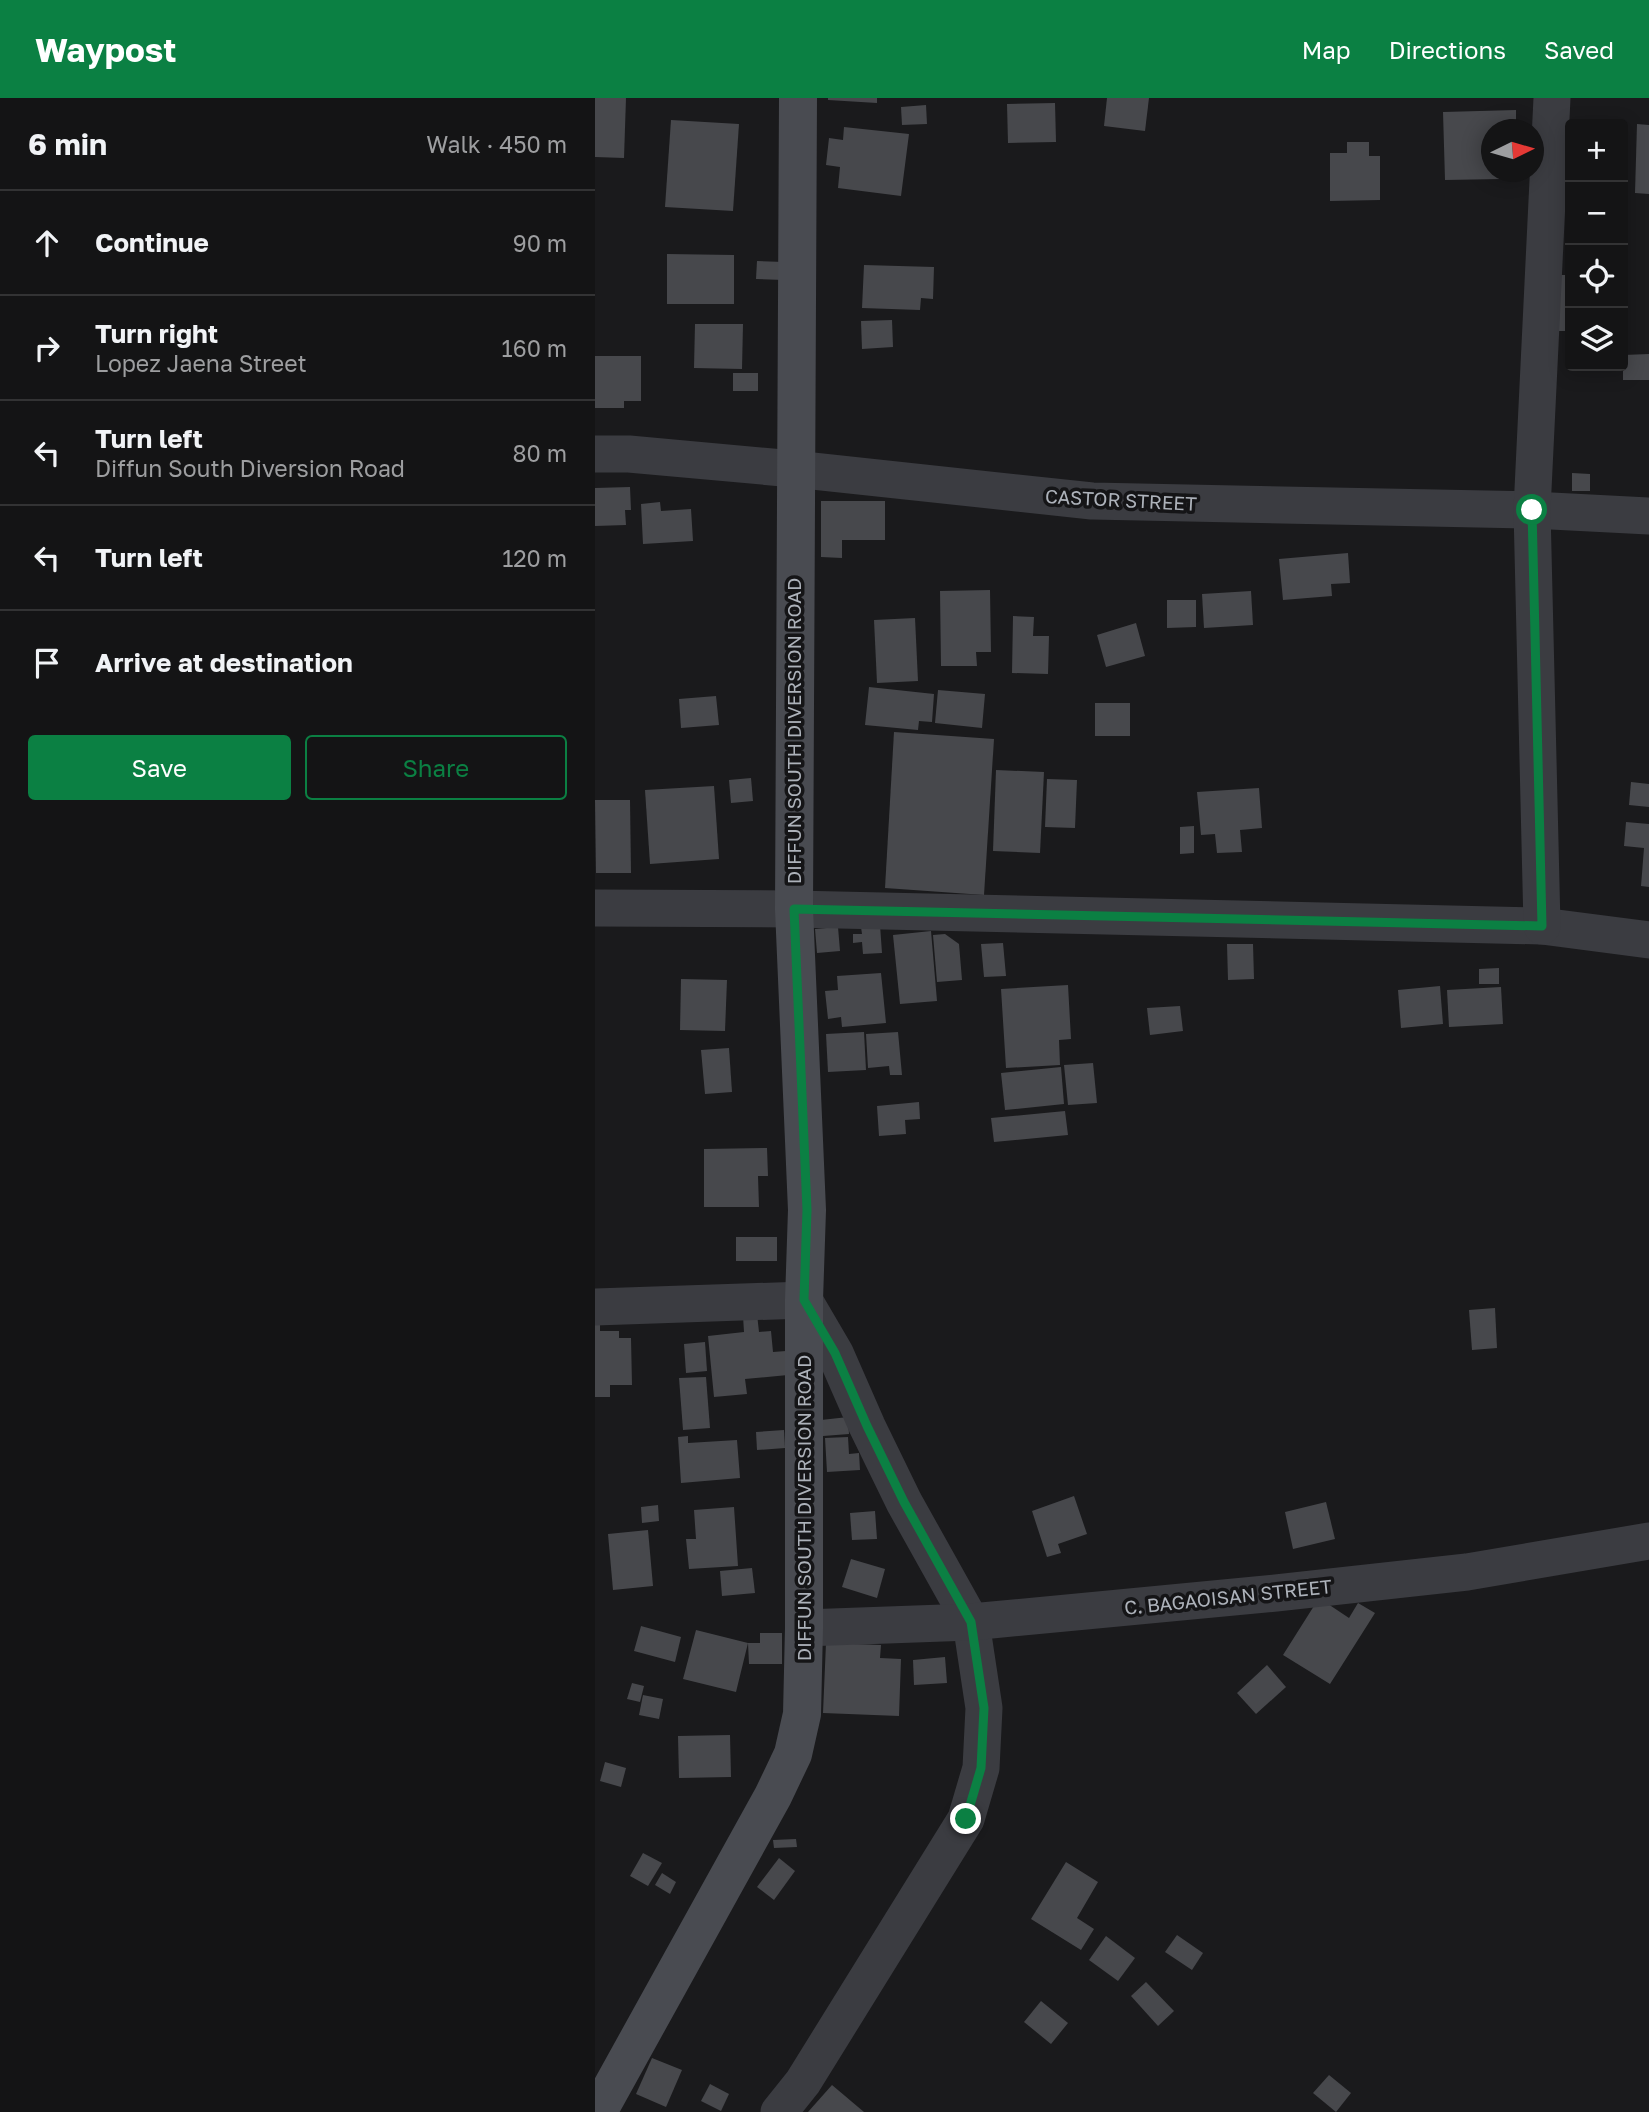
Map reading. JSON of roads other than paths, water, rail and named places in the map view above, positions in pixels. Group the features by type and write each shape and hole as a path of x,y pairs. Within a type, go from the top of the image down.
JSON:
{"street":[{"name":"DIFFUN SOUTH DIVERSION ROAD","path":"599,2112 773,1796 793,1754 802,1714 804,1300 807,1210 794,909 798,98"},
{"path":"1542,926 1532,510 1552,98"},
{"name":"CASTOR STREET","path":"595,454 629,454 795,469 1091,502 1532,510 1649,516"},
{"path":"595,908 794,909 1542,926 1649,940"},
{"path":"595,1307 804,1300 835,1353 904,1502 971,1622 984,1708 981,1768 966,1819 803,2082 779,2112"},
{"name":"C. BAGAOISAN STREET","path":"804,1628 971,1622 1467,1572 1649,1541"}]}
